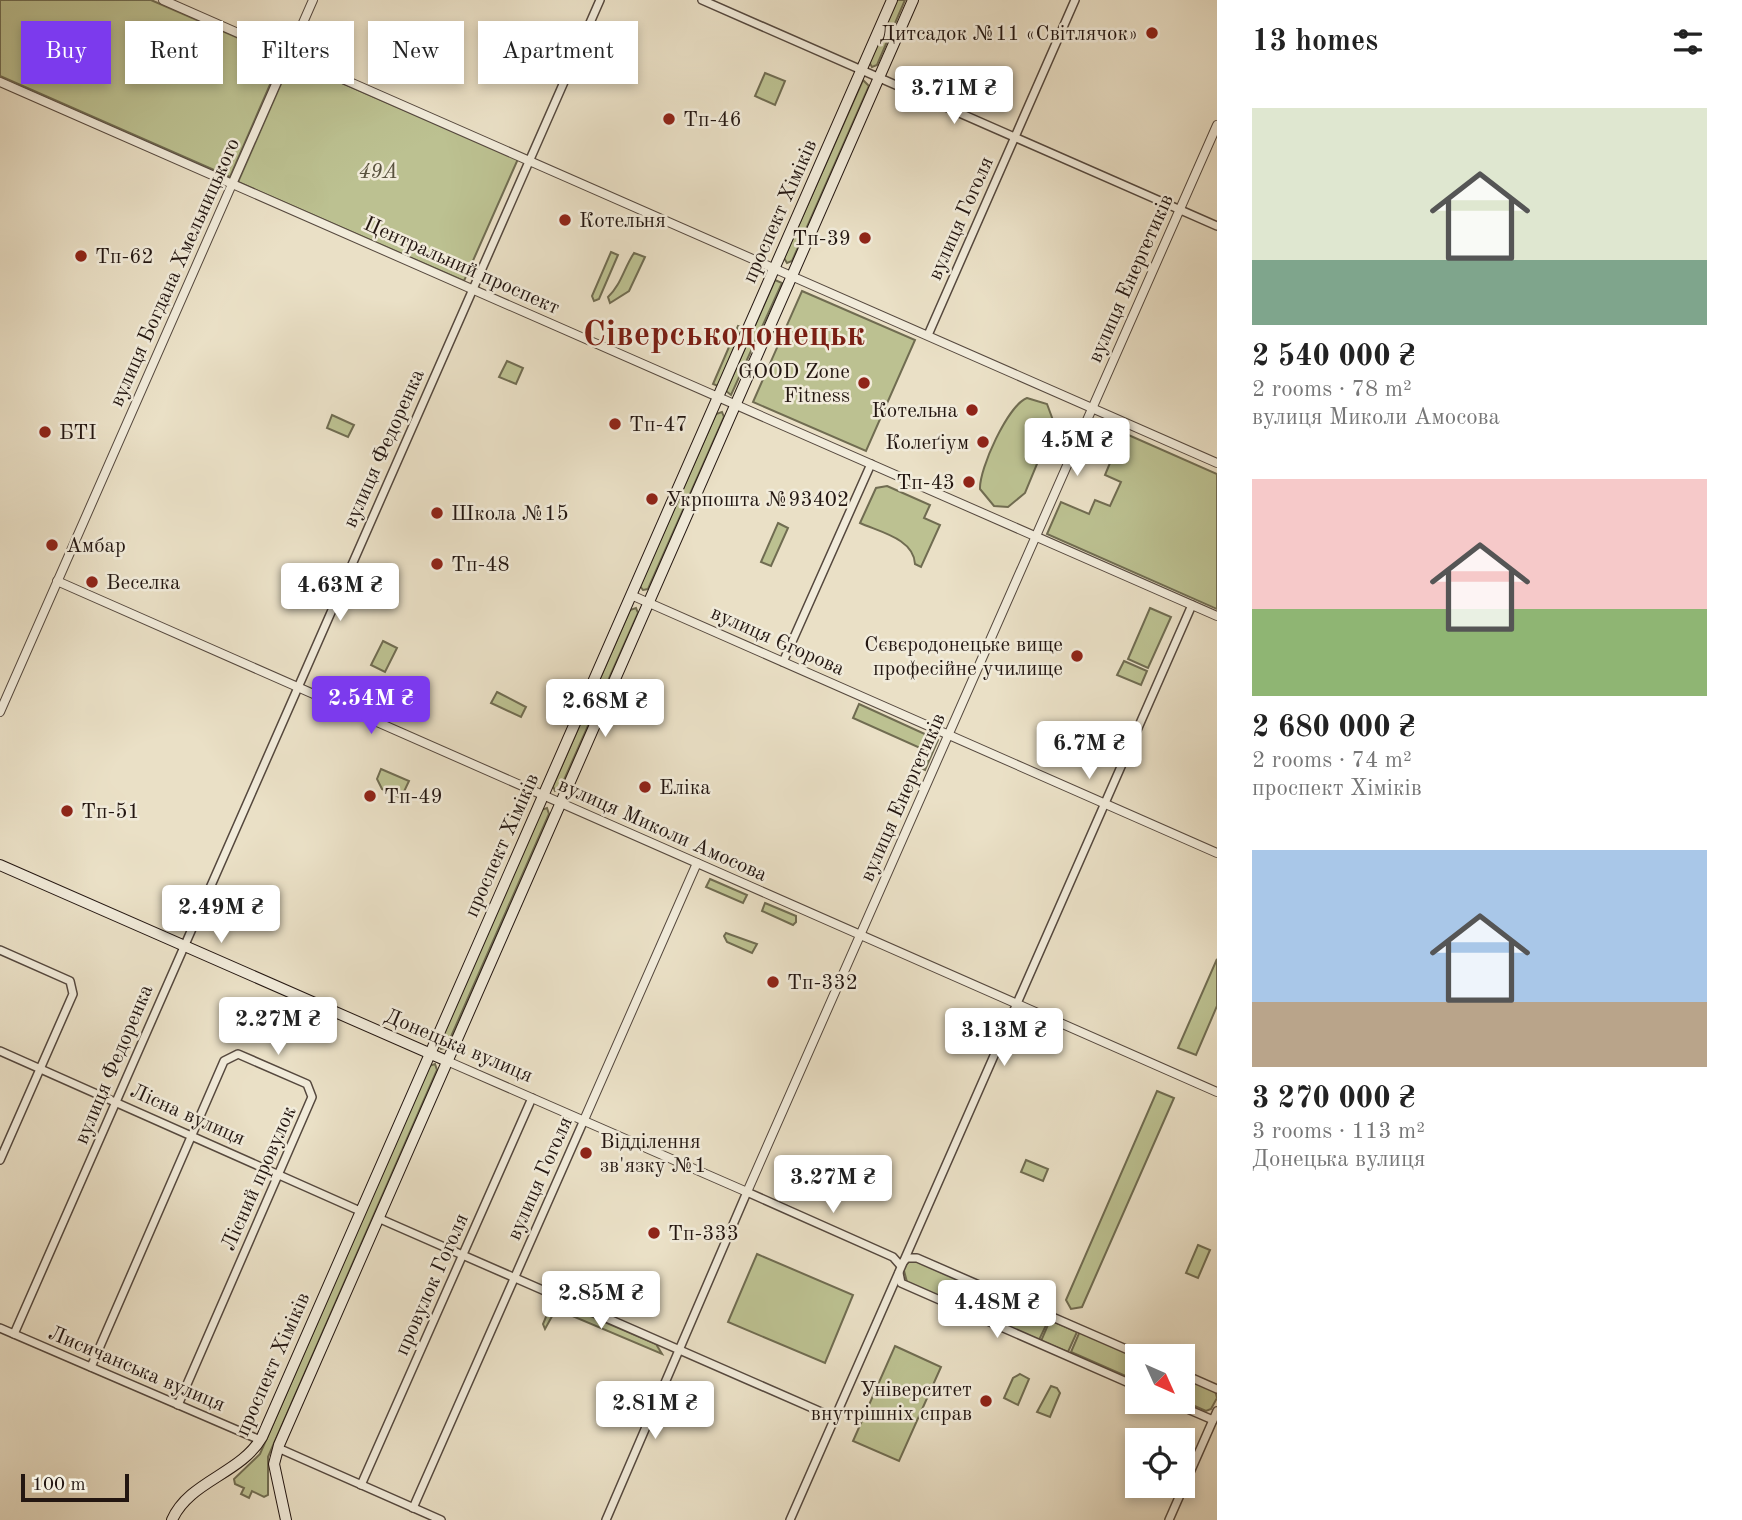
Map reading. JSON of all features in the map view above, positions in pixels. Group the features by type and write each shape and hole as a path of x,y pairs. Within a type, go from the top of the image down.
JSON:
{"main road":[{"name":"проспект Хіміків","path":"172,1520 177,1508 203,1486 249,1457 260,1440 892,0"},
{"name":"проспект Хіміків","path":"286,1520 275,1479 274,1464 278,1448 913,0"},
{"name":"Донецька вулиця","path":"0,865 447,1061"}],"street":[{"path":"163,0 237,33"},
{"name":"вулиця Богдана Хмельницького","path":"303,21 313,0"},
{"name":"вулиця Федоренка","path":"14,1334 600,0"},
{"path":"702,0 1217,226"},
{"name":"вулиця Гоголя","path":"928,335 1075,0"},
{"name":"Центральний проспект","path":"0,82 1217,616"},
{"name":"вулиця Богдана Хмельницького","path":"0,712 275,84"},
{"path":"354,84 1217,463"},
{"name":"вулиця Енергетиків","path":"679,1350 1217,125"},
{"path":"783,662 871,464"},
{"name":"вулиця Миколи Амосова","path":"57,581 1217,1091"},
{"name":"вулиця Єгорова","path":"631,595 1217,853"},
{"path":"790,1520 1192,605"},
{"name":"вулиця Гоголя","path":"413,1508 697,863"},
{"path":"0,950 70,981 73,993 0,1160"},
{"name":"Лісна вулиця","path":"0,1051 360,1211"},
{"name":"Лісний провулок","path":"90,1367 224,1061 238,1054 307,1084 312,1097 178,1405"},
{"name":"Донецька вулиця","path":"447,1061 893,1257 900,1265 901,1283 1125,1381"},
{"name":"провулок Гоголя","path":"361,1485 532,1098"},
{"path":"378,1218 835,1418"},
{"path":"900,1265 907,1258 917,1258 1125,1349"},
{"name":"Лисичанська вулиця","path":"0,1328 260,1440"},
{"path":"606,1520 679,1350"},
{"path":"1195,1379 1217,1389"},
{"path":"1169,1520 1217,1411"},
{"path":"1195,1412 1213,1420"},
{"path":"278,1448 441,1520"}],"green space":[{"path":"0,0 151,0 199,21 125,21 125,84 223,84 223,31 237,37 237,84 270,84 230,177 0,76"},
{"path":"896,0 905,0 877,65 872,67 869,62"},
{"path":"765,73 785,81 775,105 755,96"},
{"path":"863,80 869,86 792,261 787,263 784,258"},
{"name":"49А","path":"281,84 344,84 518,159 464,281 238,182"},
{"path":"611,252 618,255 599,299 594,301 592,296"},
{"path":"634,253 645,257 629,291 610,303 608,297"},
{"path":"775,280 782,283 731,395 726,391"},
{"path":"802,291 915,340 866,451 753,402"},
{"path":"738,326 743,328 718,386 713,384"},
{"path":"507,361 523,368 516,384 499,377"},
{"path":"1027,398 1047,404 1054,423 1025,493 1008,507 994,506 980,489 984,467 1012,412"},
{"path":"722,412 724,417 648,589 643,590 640,586 716,414"},
{"path":"332,415 354,425 348,437 327,428"},
{"path":"1099,422 1217,474 1217,609 1047,534 1061,502 1089,514 1095,500 1110,506 1121,482 1105,475 1110,463 1085,452"},
{"path":"887,486 930,505 924,518 940,525 921,567 915,564 909,548 902,542 860,523 876,488"},
{"path":"778,523 788,528 771,566 761,562"},
{"path":"636,608 638,613 560,789 555,791 553,786 630,610"},
{"path":"1150,608 1171,617 1148,668 1128,659"},
{"path":"383,641 397,648 385,672 371,665"},
{"path":"1124,661 1147,671 1141,685 1117,675"},
{"path":"497,692 526,707 521,717 491,703"},
{"path":"859,704 938,740 925,770 920,768 927,751 853,718"},
{"path":"381,769 409,781 401,798 382,789 377,779"},
{"path":"547,808 549,814 446,1048 441,1049 438,1044 541,810"},
{"path":"710,879 747,895 743,903 706,887"},
{"path":"765,903 796,916 796,922 793,925 762,911"},
{"path":"726,933 757,944 752,953 727,942 724,936"},
{"path":"1217,959 1217,1006 1196,1055 1178,1048"},
{"path":"435,1064 437,1070 268,1457 268,1495 264,1497 252,1491 249,1498 241,1494 244,1488 235,1484 234,1479 260,1454 429,1066"},
{"path":"1157,1091 1174,1098 1082,1307 1071,1309 1066,1300"},
{"path":"1026,1160 1048,1169 1043,1181 1021,1172"},
{"path":"1198,1245 1210,1250 1198,1278 1186,1273"},
{"path":"757,1254 853,1295 825,1363 728,1322"},
{"path":"910,1261 916,1261 1049,1319 1039,1340 907,1282 903,1267"},
{"path":"553,1300 656,1344 662,1354 556,1309 545,1329 543,1324"},
{"path":"1050,1320 1077,1332 1068,1352 1041,1341"},
{"path":"1080,1331 1125,1351 1125,1376 1071,1352"},
{"path":"895,1346 941,1367 899,1461 853,1441"},
{"path":"1020,1374 1029,1379 1018,1405 1004,1398 1013,1378"},
{"path":"1195,1381 1215,1390 1217,1398 1211,1409 1206,1411 1195,1406"},
{"path":"1051,1386 1057,1388 1060,1393 1050,1417 1037,1412"}],"place":[{"name":"Дитсадок №11 «Світлячок»","path":"1152,33"},
{"name":"Тп-46","path":"669,119"},
{"name":"Котельня","path":"565,220"},
{"name":"Тп-39","path":"865,238"},
{"name":"Тп-62","path":"81,256"},
{"name":"GOOD Zone Fitness","path":"864,383"},
{"name":"Котельна","path":"972,410"},
{"name":"Тп-47","path":"615,424"},
{"name":"БТІ","path":"45,432"},
{"name":"Колеґіум","path":"983,442"},
{"name":"Тп-43","path":"969,482"},
{"name":"Укрпошта №93402","path":"652,499"},
{"name":"Школа №15","path":"437,513"},
{"name":"Амбар","path":"52,545"},
{"name":"Тп-48","path":"437,564"},
{"name":"Веселка","path":"92,582"},
{"name":"Сєвєродонецьке вище професійне училище","path":"1077,656"},
{"name":"Еліка","path":"645,787"},
{"name":"Тп-49","path":"370,796"},
{"name":"Тп-51","path":"67,811"},
{"name":"Тп-332","path":"773,982"},
{"name":"Відділення зв'язку №1","path":"586,1153"},
{"name":"Тп-333","path":"654,1233"},
{"name":"Університет внутрішніх справ","path":"986,1401"}],"district":[{"name":"Сіверськодонецьк","path":"724,333"}]}
